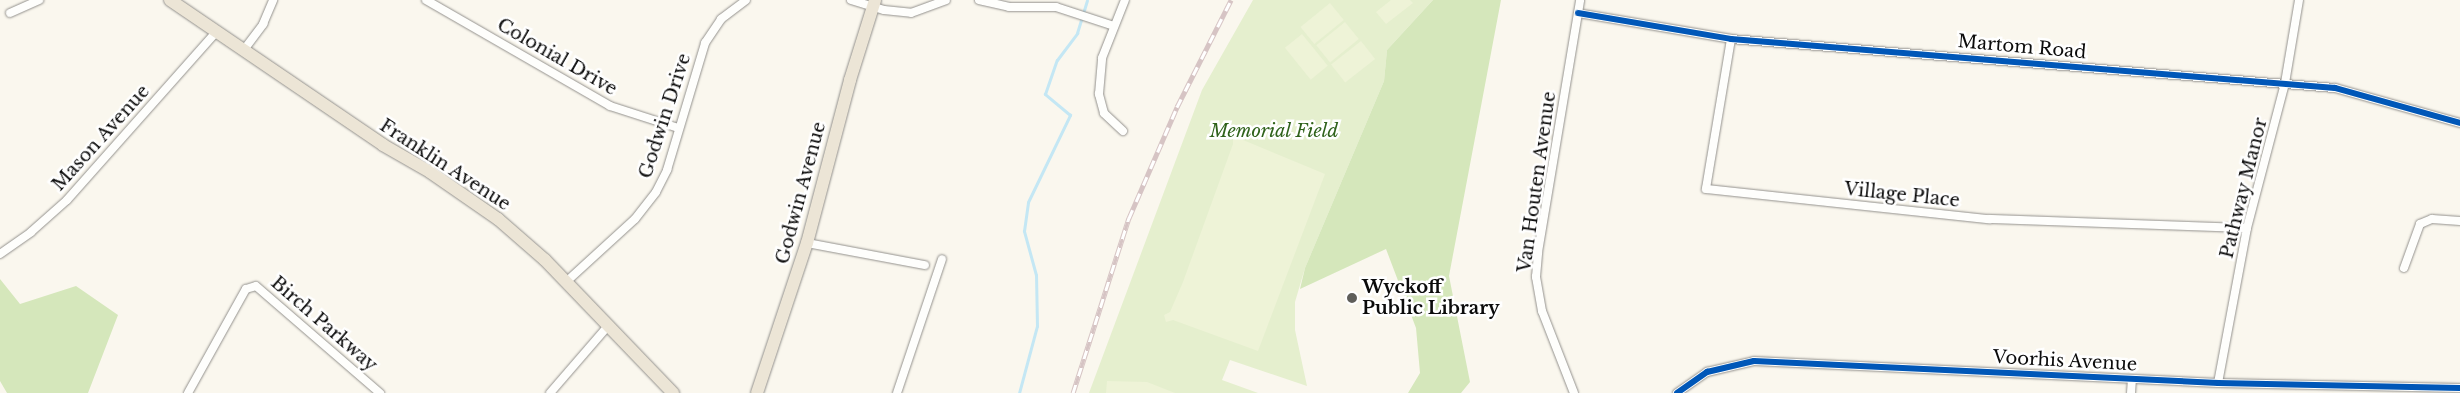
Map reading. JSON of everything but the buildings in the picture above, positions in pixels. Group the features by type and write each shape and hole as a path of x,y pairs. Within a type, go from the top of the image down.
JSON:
{"main road":[{"name":"Franklin Avenue","path":"170,0 383,145 473,201 522,239 673,393"},
{"name":"Godwin Avenue","path":"757,393 807,243 850,80 874,3"}],"street":[{"path":"10,13 39,0"},
{"path":"243,51 263,24 273,0"},
{"name":"Colonial Drive","path":"426,0 610,106 678,128"},
{"name":"Godwin Drive","path":"566,282 635,220 656,192 667,170 678,128 705,43 721,19 745,0"},
{"path":"851,0 874,3 897,13 911,13 946,0"},
{"path":"979,0 1009,7 1040,5 1056,7 1114,26"},
{"path":"1123,131 1104,113 1099,94 1102,58 1125,0"},
{"name":"Van Houten Avenue","path":"1574,393 1542,311 1536,277 1580,0"},
{"name":"Pathway Manor","path":"2218,383 2247,228 2285,83 2299,0"},
{"name":"Martom Road","path":"1578,13 1731,39 2335,88 2460,123"},
{"name":"Mason Avenue","path":"0,254 31,232 67,200 216,32"},
{"name":"Village Place","path":"1731,39 1706,189 1989,219 2247,228"},
{"path":"2404,268 2420,224 2432,219 2460,221"},
{"path":"807,243 925,265"},
{"path":"897,393 942,259"},
{"name":"Birch Parkway","path":"188,393 246,289 256,286 380,393"},
{"path":"550,393 608,326"},
{"name":"Voorhis Avenue","path":"1677,393 1707,372 1754,361 2218,383 2460,388"},
{"path":"2131,393 2132,379"}],"green space":[{"name":"Memorial Field","path":"1253,0 1433,0 1387,50 1384,81 1305,268 1295,302 1295,330 1307,386 1230,360 1222,380 1258,393 1089,393 1202,90"},
{"path":"1391,0 1410,0 1413,3 1386,24 1376,12"},
{"path":"1433,0 1501,0 1449,276 1470,382 1461,393 1408,393 1420,373 1416,328 1386,249 1300,289 1305,268 1384,81 1387,50"},
{"path":"1330,3 1344,20 1314,44 1300,27"},
{"path":"1345,22 1359,39 1330,62 1316,45"},
{"path":"1302,34 1328,66 1311,80 1285,48"},
{"path":"1361,41 1375,59 1345,83 1331,64"},
{"path":"1238,132 1243,140 1325,174 1258,351 1173,320 1166,322 1164,315 1170,312 1183,282 1233,144 1233,135"},
{"path":"0,279 20,304 76,286 118,315 88,393 7,393 0,381"},
{"path":"1107,381 1147,382 1175,393 1106,393"}],"waterway":[{"path":"1019,393 1037,326 1036,275 1024,231 1028,202 1070,115 1045,94 1057,60 1077,33 1087,0"}],"railway":[{"path":"1073,393 1129,218 1177,107 1231,0"}],"cycle path":[{"path":"1578,13 1731,39 2335,88 2460,123"},
{"path":"1677,393 1707,372 1754,361 2218,383 2460,388"}],"place":[{"name":"Wyckoff Public Library","path":"1352,298"}]}
